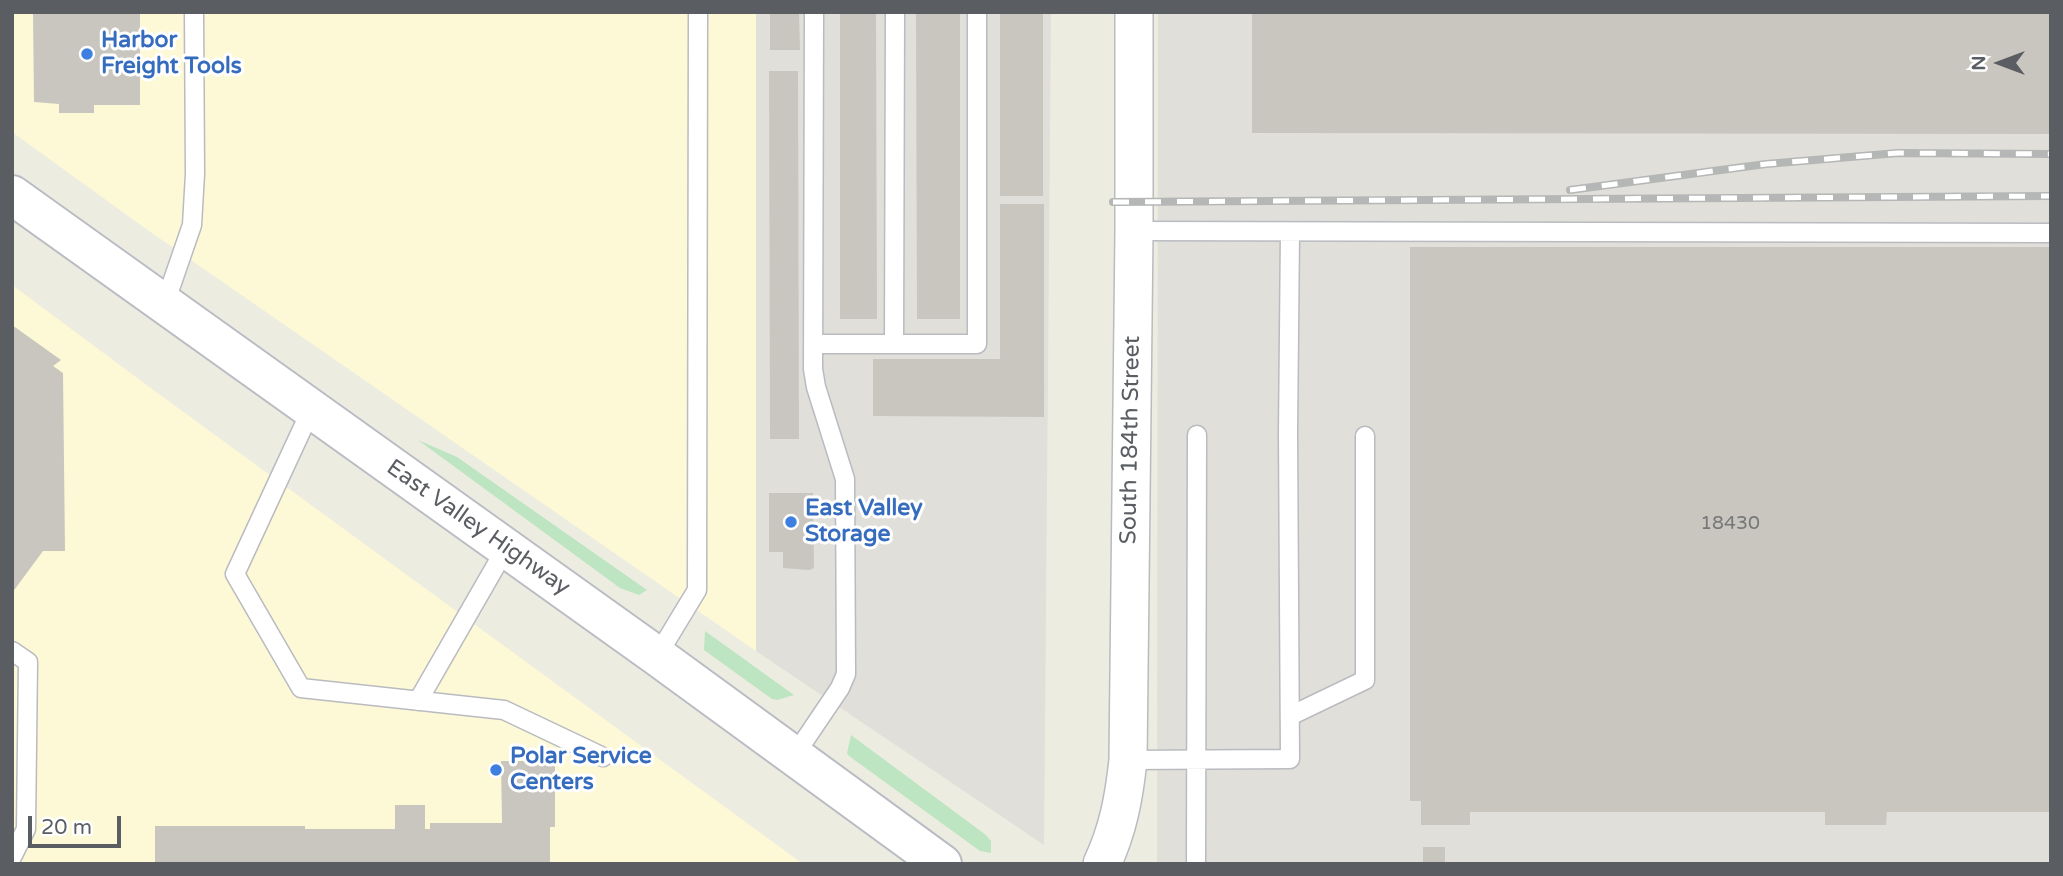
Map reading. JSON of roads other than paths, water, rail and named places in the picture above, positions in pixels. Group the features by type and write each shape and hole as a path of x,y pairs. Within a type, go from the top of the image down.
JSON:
{"main road":[{"name":"East Valley Highway","path":"12,195 657,656 942,864"}],"street":[{"name":"South 184th Street","path":"1102,864 1115,836 1125,795 1128,760 1134,12"}],"lane":[{"path":"164,306 192,225 195,174 194,12"},
{"path":"657,656 697,590 698,12"},
{"path":"794,756 840,688 846,674 845,480 816,387 813,344 814,12"},
{"path":"894,344 895,12"},
{"path":"813,344 977,344 977,12"},
{"path":"1134,231 2051,233"},
{"path":"1128,760 1290,759 1287,433 1290,232"},
{"path":"311,410 235,574 301,688 504,710 603,757"},
{"path":"1196,436 1196,864"},
{"path":"1290,716 1365,680 1365,436"},
{"path":"418,701 506,548"},
{"path":"12,651 28,662 26,829 12,857"}],"railway":[{"path":"1570,190 1766,164 1898,153 2051,154"},
{"path":"1113,202 2051,196"}],"place":[{"name":"Harbor Freight Tools","path":"87,54"},
{"name":"East Valley Storage","path":"791,522"},
{"name":"Polar Service Centers","path":"496,770"}]}
